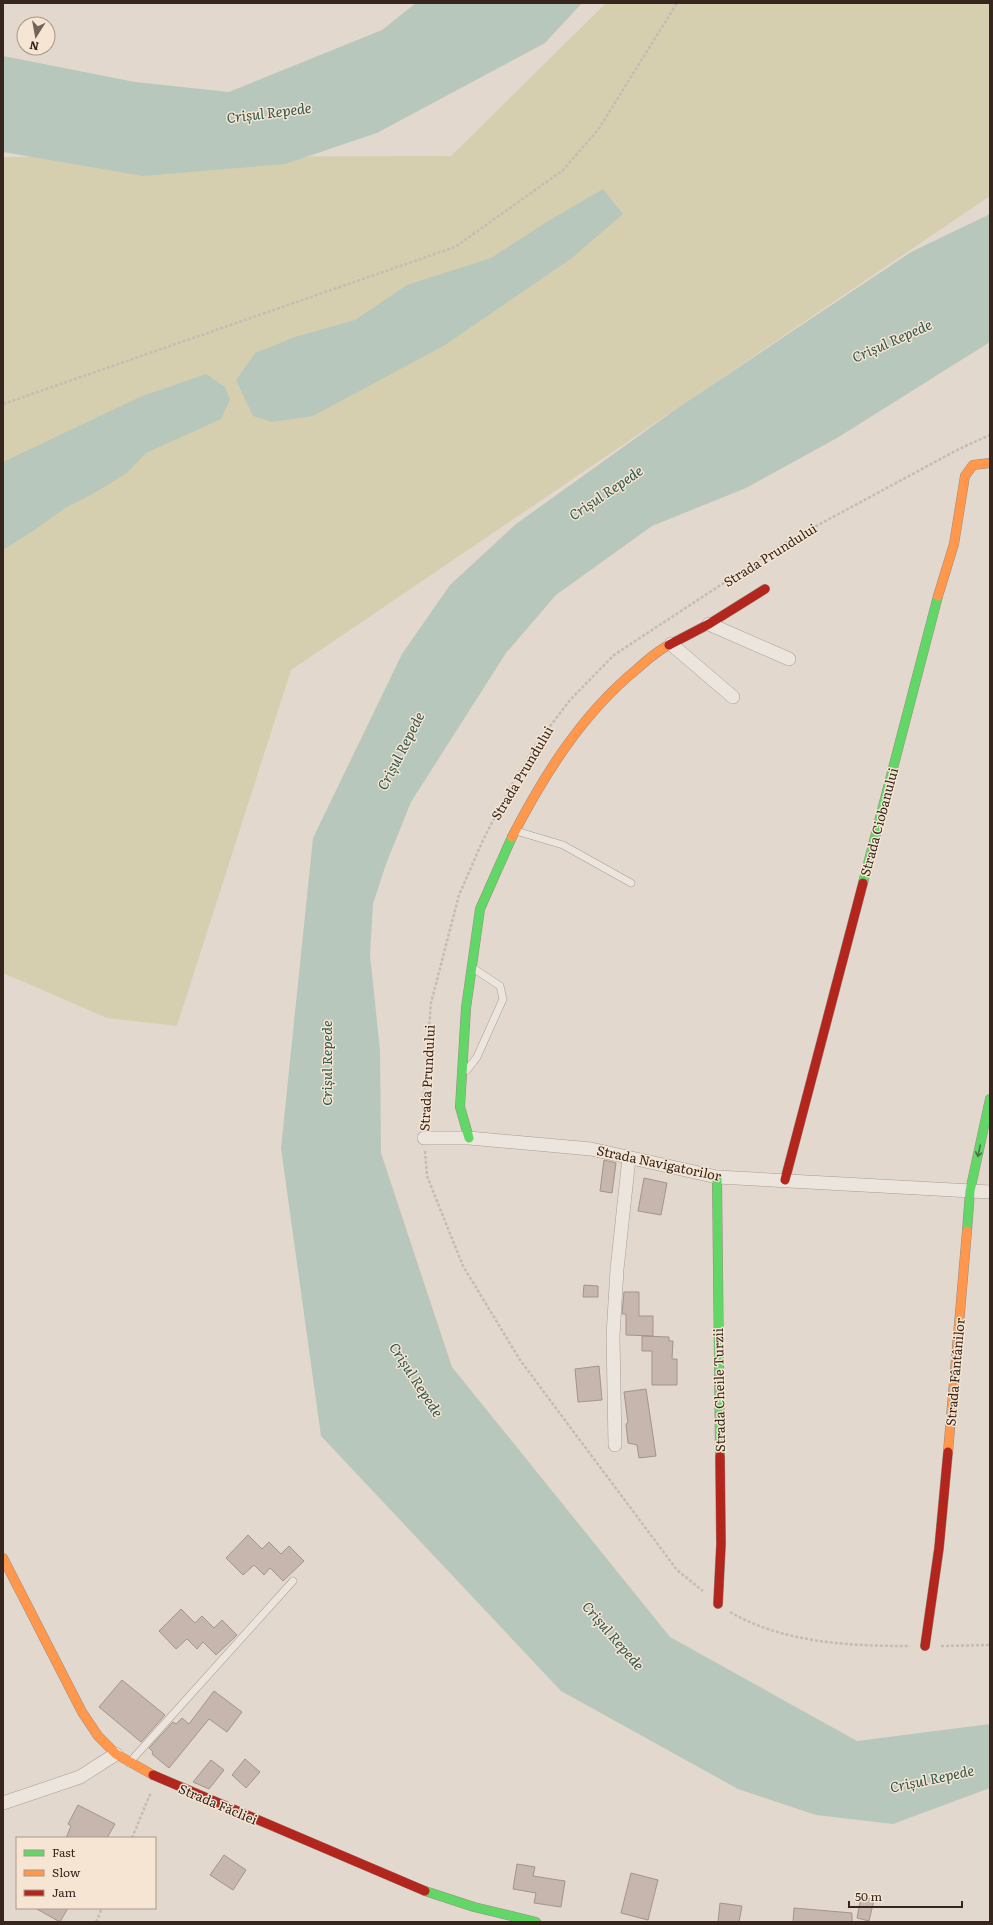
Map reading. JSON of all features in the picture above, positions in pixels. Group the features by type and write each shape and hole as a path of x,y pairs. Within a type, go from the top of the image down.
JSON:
{"street":[{"name":"Strada Ciobanului","path":"786,1180 941,585 954,544 965,476 973,465 990,463"},
{"name":"Strada Prundului","path":"469,1138 460,1107 466,1008 480,909 537,789 580,726 623,680 660,650 709,624 765,589"},
{"path":"709,624 789,659"},
{"path":"671,644 733,697"},
{"name":"Strada Fântânilor","path":"925,1646 939,1548 959,1333 970,1191 990,1099"},
{"name":"Strada Navigatorilor","path":"424,1138 469,1138 591,1149 717,1177 990,1192"},
{"path":"615,1445 613,1336 617,1269 630,1158"},
{"name":"Strada Cheile Turzii","path":"717,1177 720,1544 718,1604"},
{"name":"Strada Făcliei","path":"3,1558 82,1712 98,1736 116,1754 129,1763 157,1778 411,1887 474,1907 536,1922"},
{"path":"3,1803 80,1777 116,1754"}],"lane":[{"path":"516,831 563,845 631,883"},
{"path":"463,1075 477,1057 503,999 500,986 472,966"},
{"path":"129,1763 293,1581"}],"path":[{"path":"3,404 455,247 562,171 598,130 677,3"},
{"name":"Strada Prundului","path":"424,1138 423,1104 431,1003 459,895 483,840 511,786 538,742 570,700 614,655 783,544 959,449 990,435"},
{"path":"925,1646 990,1645"},
{"path":"132,1837 157,1778"},
{"path":"96,1922 102,1909"}],"shaded area":[{"path":"606,3 990,3 990,196 291,670 177,1026 107,1018 3,973 3,157 451,156"}],"water":[{"name":"Crișul Repede","path":"416,3 582,3 545,43 377,133 285,164 143,176 3,152 3,56 135,82 229,92 382,30"},
{"path":"603,189 623,214 572,258 445,345 313,416 272,422 253,416 236,380 255,353 295,337 355,320 407,285 491,258 548,221"},
{"name":"Crișul Repede","path":"990,214 990,342 837,438 746,488 652,526 556,595 506,653 411,802 386,864 373,904 370,955 380,1050 381,1153 452,1367 670,1637 857,1741 990,1724 990,1788 893,1824 816,1815 738,1789 561,1691 321,1436 281,1148 313,838 402,654 450,585 516,524 679,407 911,252"},
{"path":"206,374 225,387 230,400 221,419 146,453 127,473 91,495 65,508 3,550 3,462 140,397"}],"building":[{"path":"604,1160 616,1163 612,1193 600,1191"},
{"path":"644,1178 667,1183 661,1215 638,1211"},
{"path":"584,1285 598,1286 598,1297 583,1297"},
{"path":"624,1292 639,1292 639,1316 653,1316 653,1336 626,1335 626,1314 622,1314"},
{"path":"642,1336 669,1337 669,1341 673,1341 672,1359 677,1359 677,1385 652,1385 652,1351 642,1351"},
{"path":"599,1366 602,1400 578,1402 575,1369"},
{"path":"646,1389 656,1456 639,1458 637,1445 628,1443 626,1424 628,1423 624,1392"},
{"path":"248,1535 262,1549 269,1542 281,1554 289,1546 304,1561 283,1581 270,1568 264,1575 254,1565 243,1575 226,1558"},
{"path":"181,1609 195,1623 202,1616 214,1628 222,1620 237,1635 216,1655 203,1642 197,1649 187,1639 176,1649 159,1631"},
{"path":"122,1680 165,1715 141,1742 99,1707"},
{"path":"214,1691 242,1712 227,1732 209,1719 169,1768 152,1754 153,1752 149,1748 173,1722 176,1724 182,1718 189,1724"},
{"path":"245,1759 260,1772 246,1788 232,1775"},
{"path":"211,1760 224,1770 209,1789 193,1782"},
{"path":"78,1805 115,1824 108,1837 66,1837 71,1826 68,1824"},
{"path":"224,1855 246,1870 233,1890 210,1875"},
{"path":"517,1864 535,1867 533,1876 565,1881 561,1907 534,1903 536,1893 513,1889"},
{"path":"631,1873 658,1880 648,1920 621,1913"},
{"path":"861,1897 874,1900 869,1921 857,1918"},
{"path":"720,1903 742,1906 739,1922 718,1922"},
{"path":"794,1908 852,1913 852,1922 793,1922"},
{"path":"37,1909 67,1909 60,1922"}],"traffic: fast":[{"path":"863,883 938,596"},
{"path":"469,1138 460,1107 466,1008 480,909 512,837"},
{"path":"967,1231 970,1191 990,1099"},
{"path":"717,1177 720,1456"},
{"path":"425,1891 474,1907 536,1922"}],"traffic: slow":[{"path":"938,596 954,544 965,476 973,465 990,463"},
{"path":"512,837 551,768 582,726 617,687 652,656 669,645"},
{"path":"948,1452 967,1231"},
{"path":"3,1558 82,1712 98,1736 116,1754 153,1775"}],"traffic: jam":[{"path":"669,645 709,624 765,589"},
{"path":"785,1180 863,883"},
{"path":"925,1646 939,1548 948,1452"},
{"path":"718,1604 721,1544 720,1456"},
{"path":"153,1775 425,1891"}]}
